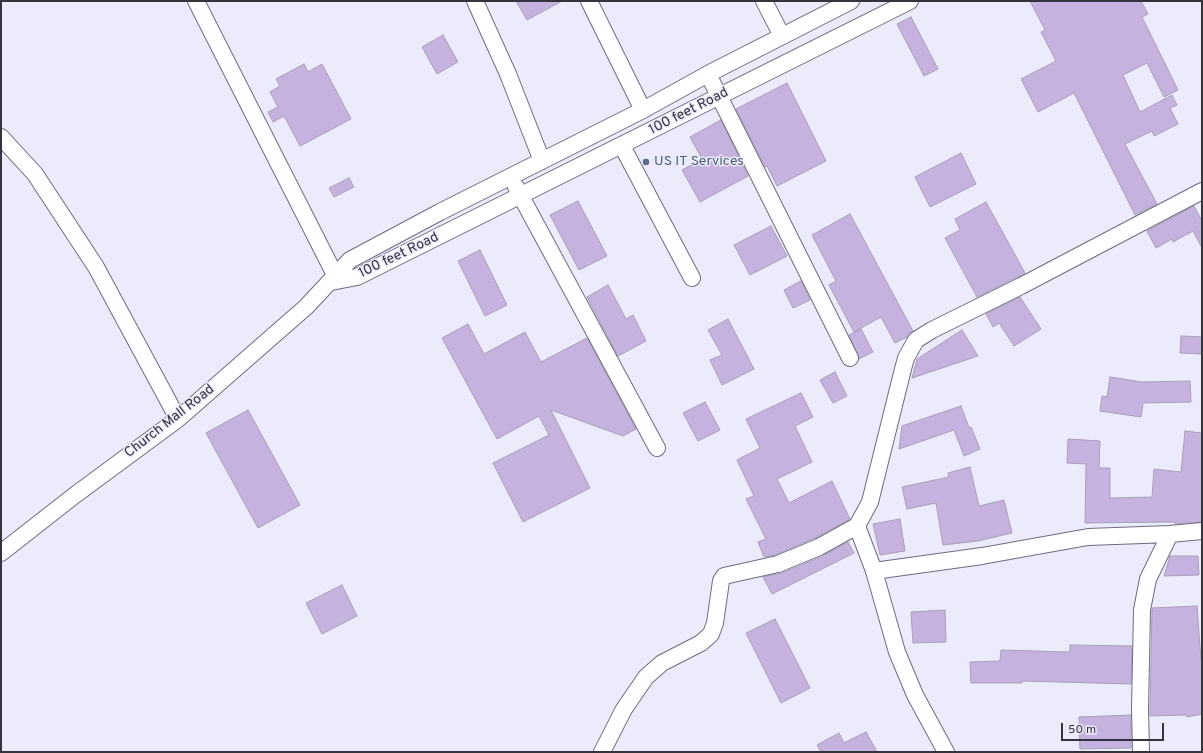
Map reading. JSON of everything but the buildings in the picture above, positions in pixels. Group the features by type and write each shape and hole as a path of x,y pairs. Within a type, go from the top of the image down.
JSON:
{"street":[{"path":"196,1 333,279"},
{"path":"475,1 508,74 542,161"},
{"path":"589,1 643,110"},
{"path":"764,1 782,36"},
{"name":"100 feet Road","path":"333,279 350,260 454,205 643,110 708,74 851,1"},
{"name":"100 feet Road","path":"333,279 358,277 462,224 719,98 910,1"},
{"path":"833,11 845,34"},
{"path":"708,74 850,358"},
{"path":"1,137 35,174 96,267 178,419"},
{"path":"622,146 692,278"},
{"path":"511,176 657,448"},
{"path":"602,752 624,709 646,677 662,663 701,644 711,634 715,623 721,581 724,576 782,562 819,547 857,526 866,512 870,502 903,369 913,344 923,335 1021,286 1202,190"},
{"path":"454,205 462,224"},
{"name":"Church Mall Road","path":"1,553 75,495 178,419 270,339 333,279"},
{"path":"857,526 874,571 897,652 915,695 946,752"},
{"path":"874,571 982,556 1088,537 1170,534 1202,531"},
{"path":"1141,752 1140,709 1142,610 1148,580 1170,534"}],"place":[{"name":"US IT Services","path":"646,162"}]}
